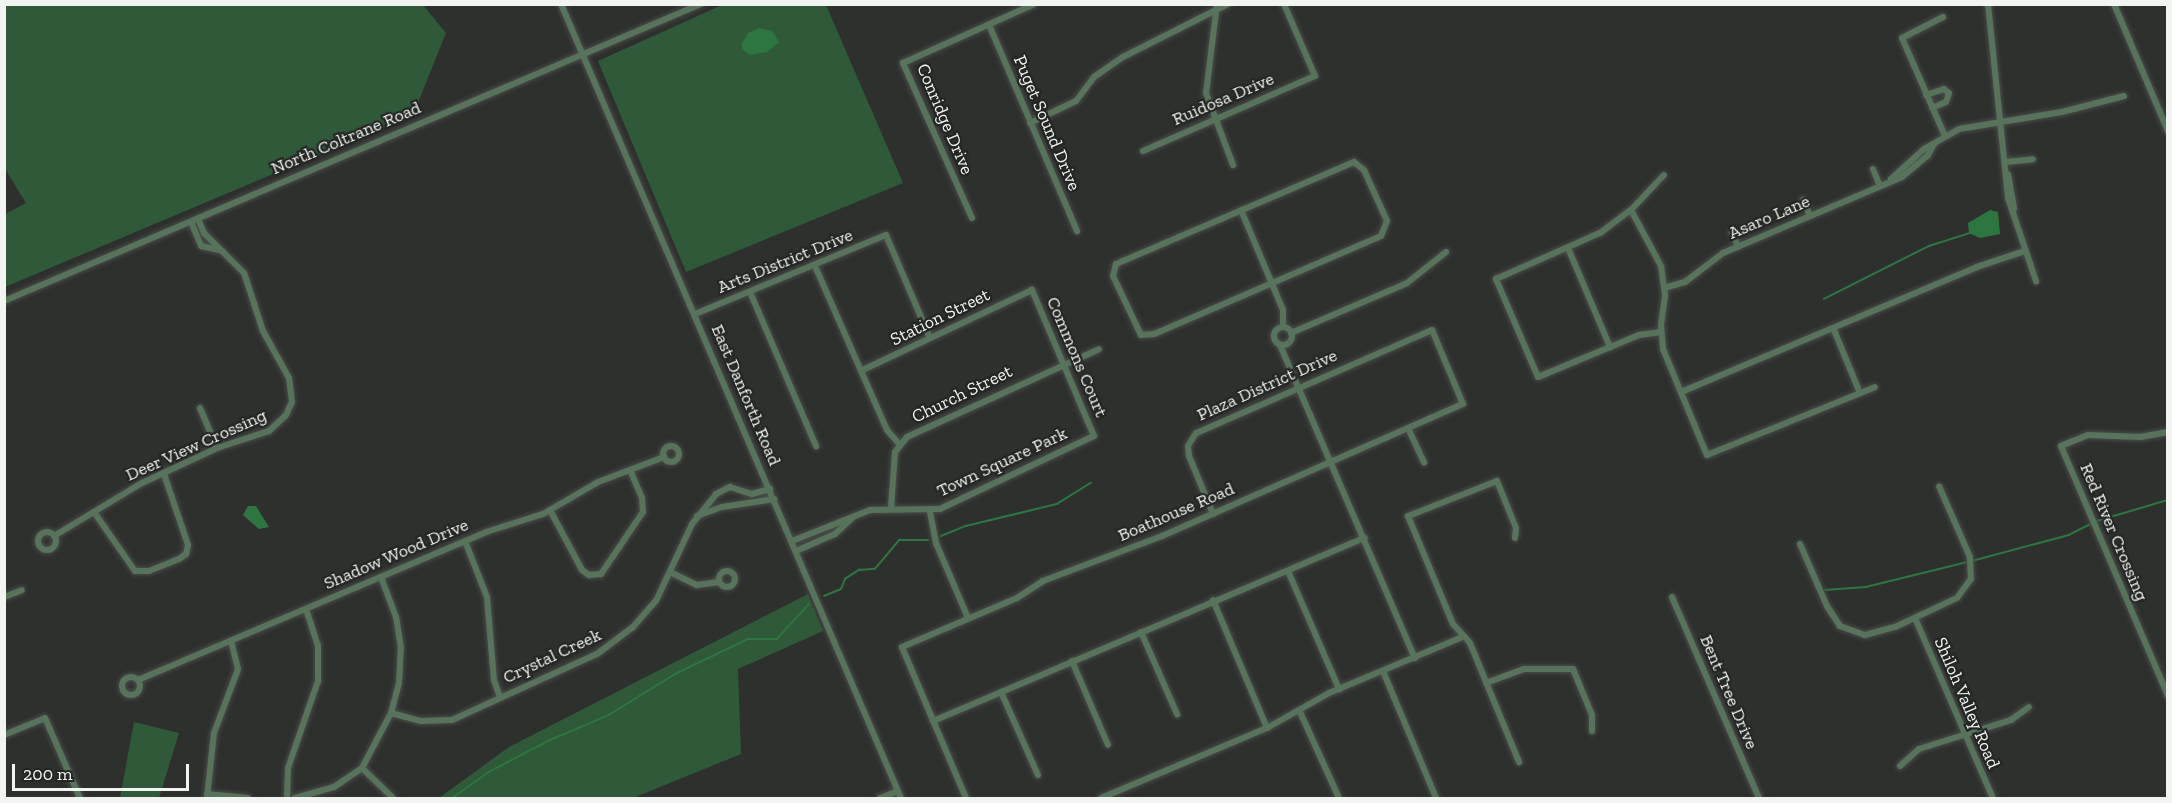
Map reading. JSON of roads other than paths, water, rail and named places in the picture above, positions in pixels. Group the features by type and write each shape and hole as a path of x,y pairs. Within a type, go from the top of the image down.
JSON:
{"street":[{"name":"East Danforth Road","path":"561,4 902,798"},
{"name":"North Coltrane Road","path":"4,301 701,4"},
{"name":"Conridge Drive","path":"972,218 903,63 990,27 1034,4"},
{"path":"1030,123 1076,101 1095,77 1123,57 1217,7 1228,4"},
{"name":"Ruidosa Drive","path":"1143,151 1315,76 1284,4"},
{"path":"1988,4 2007,173 2025,251 2036,281"},
{"path":"2114,4 2168,131"},
{"path":"1217,7 1206,82 1214,119 1233,165"},
{"path":"1943,17 1902,38 1945,136"},
{"name":"Puget Sound Drive","path":"990,27 1077,231"},
{"path":"1926,95 1944,88 1949,93 1946,102 1932,108"},
{"name":"Asaro Lane","path":"1664,288 1685,282 1709,261 1738,247 1880,186 1891,180 1945,136 2001,120 2062,112 2124,96"},
{"path":"2006,162 2033,159"},
{"path":"1354,162 1361,164 1388,227 1381,236 1147,336 1135,327 1113,276 1116,264 1242,210 1354,162"},
{"path":"1873,169 1880,186"},
{"path":"1660,332 1639,335 1538,377 1496,279 1600,233 1631,210 1664,175"},
{"path":"1803,200 1810,216"},
{"path":"1242,210 1283,310 1283,327"},
{"path":"1631,210 1661,266 1664,288 1660,332 1681,393 1707,455 1875,387"},
{"path":"198,219 204,233 222,251"},
{"path":"191,222 201,246 222,251"},
{"path":"1732,232 1738,247"},
{"name":"Arts District Drive","path":"695,314 886,235 930,338"},
{"path":"1568,248 1610,347"},
{"name":"Deer View Crossing","path":"54,536 164,474 217,448 269,431 286,415 292,402 289,378 263,331 244,273 233,258 222,251"},
{"path":"1681,393 1834,330 1977,267 2025,251"},
{"path":"1291,333 1407,283 1446,252"},
{"path":"815,266 887,430 899,444"},
{"name":"Station Street","path":"861,371 1032,290"},
{"name":"Commons Court","path":"1032,290 1094,436"},
{"path":"750,292 816,446"},
{"path":"1283,327 1291,333"},
{"path":"1283,327 1274,334 1288,371 1299,387 1332,461 1414,658"},
{"name":"Plaza District Drive","path":"1213,514 1189,456 1190,438 1211,425 1432,330 1463,404"},
{"path":"1834,330 1860,393"},
{"path":"1280,345 1289,343 1291,333"},
{"name":"Church Street","path":"891,508 894,461 899,444 1063,364 1099,349"},
{"name":"Boathouse Road","path":"933,721 902,647 1017,598 1060,574 1213,514 1463,404"},
{"path":"200,408 217,448"},
{"path":"1408,428 1424,463"},
{"name":"Red River Crossing","path":"2168,432 2141,438 2088,435 2061,446 2168,696"},
{"name":"Town Square Park","path":"792,541 870,510 891,508 930,512 1094,436"},
{"name":"Shadow Wood Drive","path":"138,680 465,541 550,510 598,482 631,472 664,457"},
{"path":"550,510 582,570 597,575 608,569 641,518 643,503 631,472"},
{"path":"94,512 135,571 141,573 164,565 188,550 164,474"},
{"path":"1515,538 1516,528 1497,481 1408,516 1454,624 1462,637 1470,643 1519,762"},
{"path":"1800,544 1833,619 1849,632 1877,633 1915,618 1964,592 1971,579 1970,561 1939,486"},
{"path":"726,507 716,494 730,487 752,494 770,489"},
{"name":"Crystal Creek","path":"391,713 411,720 444,721 591,657 620,639 656,601 672,573 697,516 716,494"},
{"path":"697,516 726,507 774,499"},
{"path":"930,512 936,543 968,618"},
{"name":"Town Square Park","path":"796,551 835,534 852,518"},
{"path":"966,798 933,721 1213,600 1365,538"},
{"path":"465,541 487,597 494,680 501,697"},
{"path":"1288,570 1338,689"},
{"path":"672,573 701,585 719,582"},
{"path":"295,798 334,787 363,768 391,713 399,683 401,648 396,618 381,577"},
{"path":"4,597 22,590"},
{"name":"Bent Tree Drive","path":"1672,597 1759,798"},
{"path":"1213,600 1267,728"},
{"path":"287,798 288,768 318,681 318,646 306,609"},
{"name":"Shiloh Valley Road","path":"1915,618 1993,798"},
{"path":"1141,632 1178,714"},
{"path":"1101,798 1267,728 1300,712 1338,689 1462,637"},
{"path":"231,641 238,669 214,734 207,796 248,798"},
{"path":"1072,661 1108,745"},
{"path":"1486,683 1524,669 1573,669 1592,716 1592,731"},
{"path":"1383,671 1436,798"},
{"path":"1001,692 1038,775"},
{"path":"1900,766 1919,749 2011,720 2030,707"},
{"path":"1300,712 1339,798"},
{"path":"4,735 45,718 80,798"},
{"path":"363,768 393,798"},
{"path":"880,798 898,791"}],"waterway":[{"path":"1824,299 1929,246 1970,233"},
{"path":"941,536 966,526 1057,504 1091,483"},
{"path":"2097,521 2168,500"},
{"path":"1972,561 2069,535 2093,523"},
{"path":"824,596 841,589 845,579 859,570 875,569 899,540 928,540"},
{"path":"1825,590 1866,587 1968,562"},
{"path":"452,798 489,772 548,741 609,715 675,674 748,639 777,639 809,604"}]}
